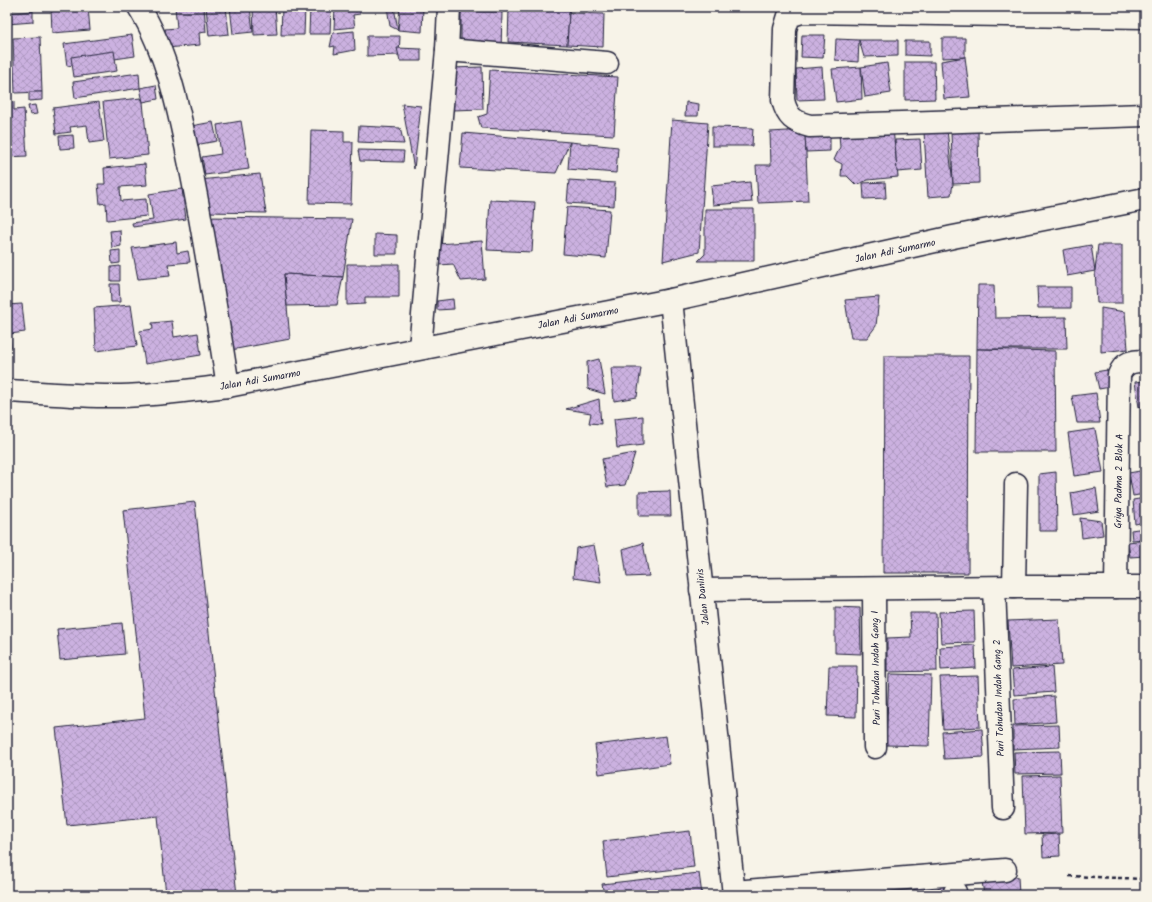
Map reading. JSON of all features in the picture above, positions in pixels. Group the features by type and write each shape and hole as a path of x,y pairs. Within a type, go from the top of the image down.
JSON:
{"street":[{"path":"139,7 161,53 183,132 201,218 228,386"},
{"path":"420,348 450,7"},
{"path":"1145,17 802,12 789,16 785,29 783,100 786,111 792,118 800,124 810,126 1145,115"},
{"path":"447,50 607,63"},
{"name":"Jalan Adi Sumarmo","path":"7,391 120,396 171,393 228,386 671,300 953,237 1145,199"},
{"name":"Jalan Danliris","path":"671,300 734,893"},
{"name":"Griya Padma 2 Blok A","path":"1116,587 1119,375 1122,368 1128,363 1134,361 1145,361"},
{"name":"Puri Tohudan Indah Gang 2","path":"1003,808 1004,587 1016,484"},
{"path":"701,590 1145,587"},
{"name":"Puri Tohudan Indah Gang 1","path":"874,589 875,747"},
{"path":"734,893 1005,870"}],"path":[{"path":"1069,876 1145,879"}],"building":[{"path":"7,7 31,7 7,10"},
{"path":"51,7 88,7 90,30 52,33"},
{"path":"175,7 204,7 206,32 199,33 200,45 166,48 165,29 177,28"},
{"path":"206,7 226,7 229,34 209,36"},
{"path":"230,7 250,7 253,32 233,34"},
{"path":"253,7 275,7 277,34 254,35"},
{"path":"282,7 305,7 304,35 281,35"},
{"path":"310,7 331,7 330,34 309,34"},
{"path":"335,7 360,7 360,14 353,15 355,27 334,29"},
{"path":"387,7 394,7 398,30 390,26"},
{"path":"400,7 423,7 422,32 398,30"},
{"path":"509,8 570,9 567,45 508,42"},
{"path":"33,11 33,22 7,24 7,13"},
{"path":"461,11 502,12 501,50 483,49 483,42 461,41"},
{"path":"569,13 604,14 603,47 567,45"},
{"path":"354,31 355,50 334,54 335,46 330,47 333,33"},
{"path":"132,35 135,56 67,66 64,44"},
{"path":"802,35 825,35 823,58 801,57"},
{"path":"367,36 400,36 399,55 367,56"},
{"path":"40,37 42,92 15,93 13,38"},
{"path":"942,38 965,38 965,57 942,58"},
{"path":"836,39 859,40 858,62 835,60"},
{"path":"859,40 898,40 898,56 864,57"},
{"path":"905,41 930,41 930,56 905,55"},
{"path":"397,48 421,49 421,61 400,61"},
{"path":"114,51 117,71 74,77 71,57"},
{"path":"965,57 970,97 944,99 941,61"},
{"path":"905,62 934,62 935,99 905,100"},
{"path":"887,63 891,93 865,97 861,67"},
{"path":"482,67 483,109 452,110 451,68"},
{"path":"822,67 824,99 797,100 796,69"},
{"path":"861,67 862,99 836,102 832,69"},
{"path":"490,70 618,77 614,135 481,128 478,117 487,114"},
{"path":"139,73 140,88 75,98 73,82"},
{"path":"156,85 158,99 143,102 140,88"},
{"path":"29,92 42,92 42,100 29,101"},
{"path":"141,98 143,102 148,155 109,159 103,102"},
{"path":"14,102 14,110 24,109 27,156 7,157 7,103"},
{"path":"99,102 104,141 89,143 87,125 70,127 71,132 56,134 53,108"},
{"path":"686,102 699,104 698,116 685,116"},
{"path":"402,104 421,106 414,169"},
{"path":"35,105 37,114 30,115 28,106"},
{"path":"672,120 708,123 699,252 663,261"},
{"path":"241,121 249,169 205,175 202,157 221,154 217,125"},
{"path":"213,122 217,141 195,145 191,126"},
{"path":"359,126 400,128 404,144 358,142"},
{"path":"712,127 753,128 752,146 712,146"},
{"path":"893,129 898,177 868,180 856,185 847,176 841,176 842,164 834,160 840,147 839,134"},
{"path":"311,130 344,131 344,142 353,142 351,204 309,203"},
{"path":"805,130 808,201 758,203 756,165 771,165 770,132"},
{"path":"947,130 953,184 951,195 928,197 924,132"},
{"path":"978,131 979,183 953,184 951,132"},
{"path":"463,133 570,142 556,173 460,168"},
{"path":"73,135 74,148 60,149 59,136"},
{"path":"830,135 830,151 806,152 805,136"},
{"path":"920,139 922,170 897,172 895,140"},
{"path":"570,142 618,147 616,173 568,169"},
{"path":"358,150 404,151 403,162 360,161"},
{"path":"145,164 147,185 120,187 121,201 146,199 147,216 107,220 106,203 100,204 98,184 105,184 104,168"},
{"path":"260,174 266,213 206,212 199,180"},
{"path":"569,180 615,183 614,206 567,203"},
{"path":"750,182 752,202 713,205 711,186"},
{"path":"885,182 886,198 864,199 863,183"},
{"path":"182,189 186,219 133,227 132,223 153,220 149,194"},
{"path":"490,200 535,202 532,252 487,250"},
{"path":"567,207 610,210 606,258 563,254"},
{"path":"705,209 754,209 754,261 698,261 705,254"},
{"path":"206,217 352,219 343,277 284,274 290,339 231,350"},
{"path":"120,230 121,246 112,248 110,231"},
{"path":"375,234 397,235 397,254 375,254"},
{"path":"482,241 485,279 461,281 453,264 439,265 437,244"},
{"path":"176,242 177,253 188,251 190,262 168,264 170,276 138,279 132,248"},
{"path":"1091,245 1095,271 1067,276 1063,250"},
{"path":"1098,245 1122,245 1122,303 1097,303 1095,271"},
{"path":"120,250 120,263 112,264 111,251"},
{"path":"347,264 399,264 399,297 365,297 365,304 347,305"},
{"path":"120,266 120,281 111,281 111,267"},
{"path":"284,274 343,277 337,305 287,306"},
{"path":"110,284 119,284 120,302 111,302"},
{"path":"978,285 994,285 995,318 1066,317 1067,349 977,349"},
{"path":"1037,287 1071,287 1071,308 1038,308"},
{"path":"879,297 876,326 867,338 851,338 845,300"},
{"path":"453,299 454,309 437,310 437,301"},
{"path":"22,304 25,332 10,334 11,347 7,347 7,305"},
{"path":"131,305 137,346 96,351 94,308"},
{"path":"1101,308 1125,312 1128,349 1101,352"},
{"path":"172,321 174,337 198,333 201,355 145,364 140,331 153,329 152,323"},
{"path":"977,349 1055,351 1056,452 976,452"},
{"path":"884,356 969,356 968,573 883,573"},
{"path":"599,359 605,394 588,389 587,362"},
{"path":"611,368 641,368 637,397 614,401"},
{"path":"1107,370 1110,387 1099,389 1095,372"},
{"path":"1145,381 1145,406 1139,407 1135,382"},
{"path":"1096,393 1100,423 1077,423 1072,396"},
{"path":"599,399 601,424 589,423 591,413 566,409"},
{"path":"643,416 643,445 617,448 614,419"},
{"path":"1095,429 1103,472 1074,476 1068,433"},
{"path":"635,453 625,485 607,487 602,459"},
{"path":"1145,470 1145,494 1133,496 1129,473"},
{"path":"1056,472 1057,531 1039,531 1039,474"},
{"path":"1096,488 1099,511 1074,515 1071,493"},
{"path":"670,491 671,516 639,516 639,492"},
{"path":"1145,498 1145,522 1135,524 1133,500"},
{"path":"195,502 237,895 166,895 158,816 67,825 56,728 145,718 123,510"},
{"path":"1080,518 1101,521 1103,535 1082,538"},
{"path":"1145,528 1145,539 1132,540 1131,530"},
{"path":"1145,540 1145,556 1130,557 1128,542"},
{"path":"643,543 649,576 627,577 623,549"},
{"path":"594,545 601,582 573,578 576,548"},
{"path":"835,607 860,608 861,654 835,653"},
{"path":"974,611 975,642 941,643 939,612"},
{"path":"910,613 936,613 937,671 887,672 887,638 911,637"},
{"path":"1059,619 1062,665 1011,668 1008,621"},
{"path":"122,623 125,654 60,660 57,629"},
{"path":"975,645 976,668 941,670 940,647"},
{"path":"829,666 857,666 856,717 827,716"},
{"path":"1052,667 1054,692 1014,695 1012,670"},
{"path":"889,674 931,675 929,746 886,745"},
{"path":"978,676 980,727 943,729 940,677"},
{"path":"1054,696 1056,722 1015,725 1014,699"},
{"path":"1059,725 1060,747 1013,749 1013,726"},
{"path":"982,729 984,757 944,759 942,732"},
{"path":"666,736 670,764 599,774 595,745"},
{"path":"1060,751 1061,773 1015,774 1014,752"},
{"path":"1060,775 1062,833 1025,834 1023,776"},
{"path":"690,831 694,867 607,877 603,841"},
{"path":"1059,834 1060,856 1043,857 1042,835"},
{"path":"699,873 702,895 604,895 602,884"},
{"path":"1018,877 1019,895 984,895 982,881"},
{"path":"931,878 933,895 915,895 914,880"},
{"path":"952,880 953,895 939,895 938,881"},
{"path":"892,881 893,895 801,895"}]}
